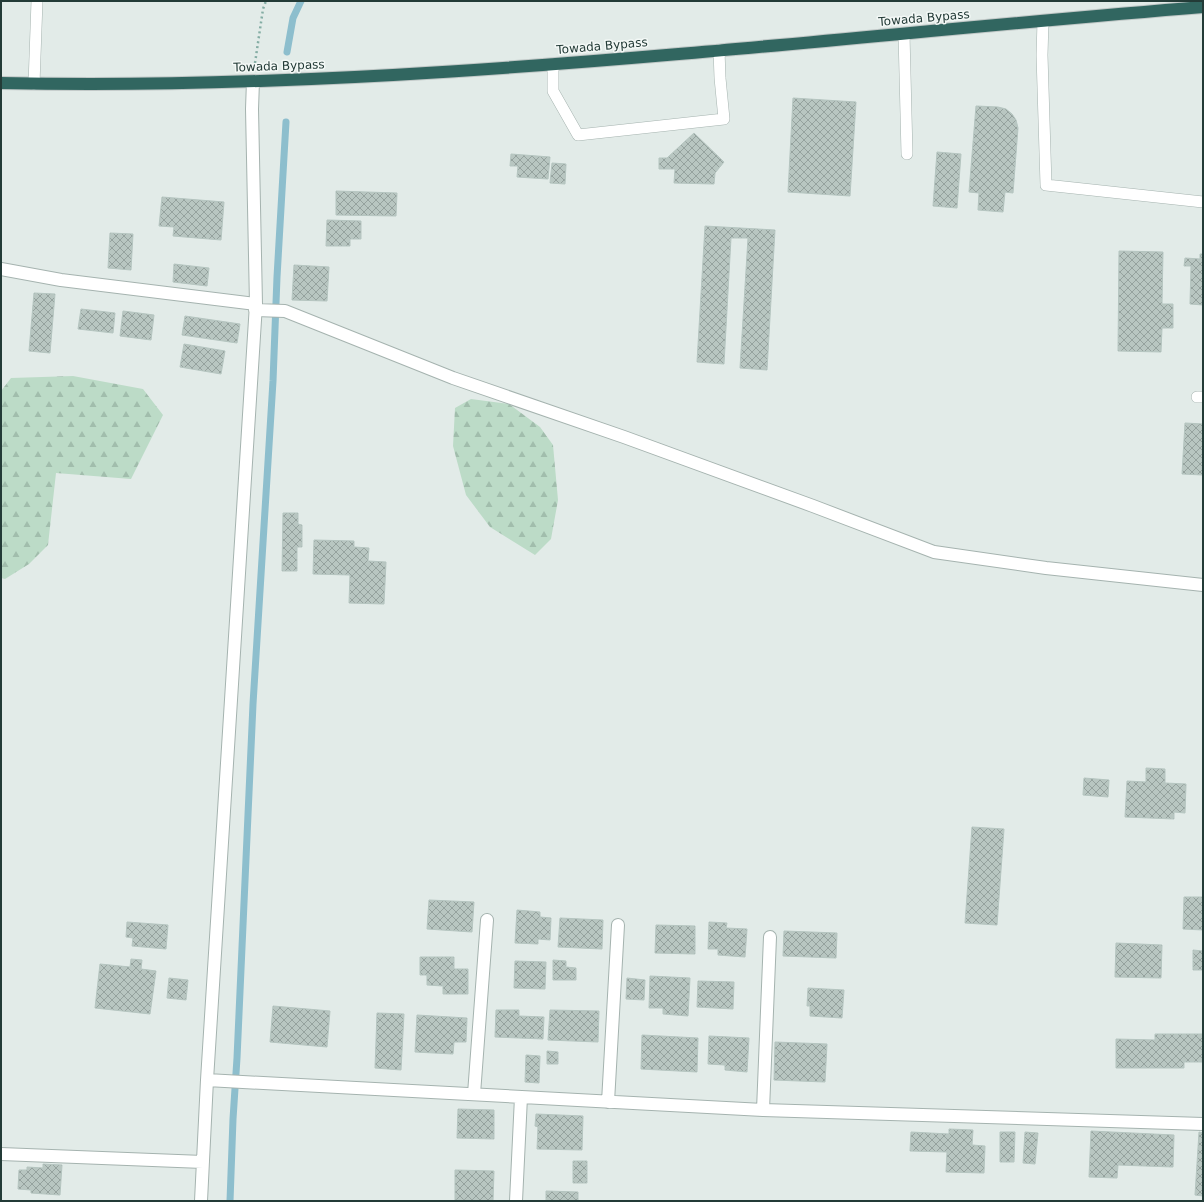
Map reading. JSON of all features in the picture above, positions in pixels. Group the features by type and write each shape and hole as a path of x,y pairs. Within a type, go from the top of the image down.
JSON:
{"highway":[{"name":"Towada Bypass","path":"1,83 70,85 252,81 418,74 719,50 1203,7"}],"street":[{"path":"201,1201 207,1080 255,307 252,81"},
{"path":"1,269 61,280 255,307 269,311 285,311 453,378 624,437 934,552 1046,568 1203,585"},
{"path":"474,1094 487,920"},
{"path":"608,1102 618,925"},
{"path":"763,1110 770,937"},
{"path":"207,1080 763,1110 1203,1124"},
{"path":"516,1201 521,1097"},
{"path":"1,1154 203,1162"}],"lane":[{"path":"34,84 37,1"},
{"path":"1043,21 1042,55 1046,186 1203,202"},
{"path":"904,34 907,154"},
{"path":"553,64 553,91 578,135 724,119 719,50"}],"path":[{"path":"252,81 262,16 266,1"}],"green space":[{"path":"73,376 143,389 163,415 131,479 56,473 48,545 29,564 5,579 1,578 1,391 11,378"},
{"path":"471,399 509,404 540,427 553,445 558,500 551,539 535,555 490,527 466,495 453,446 455,408"}],"building":[{"path":"793,98 856,102 850,196 788,192"},
{"path":"976,106 1006,109 1016,120 1018,128 1013,193 1005,192 1003,212 978,210 979,193 969,192"},
{"path":"694,133 724,162 715,173 714,184 674,183 675,169 659,169 659,158 667,158"},
{"path":"937,152 961,154 957,208 933,206"},
{"path":"511,154 550,157 548,179 517,177 518,166 510,166"},
{"path":"552,163 566,164 565,184 550,183"},
{"path":"336,191 397,193 396,216 336,215"},
{"path":"162,197 224,202 221,240 173,236 174,227 159,226"},
{"path":"327,220 361,221 361,239 350,239 350,246 326,246"},
{"path":"705,226 775,230 767,370 740,368 748,238 731,238 724,364 697,362"},
{"path":"110,233 133,234 131,270 108,268"},
{"path":"1119,251 1163,252 1162,304 1173,304 1173,328 1162,328 1161,352 1118,351"},
{"path":"1200,254 1203,254 1203,305 1190,304 1191,266 1184,266 1185,258 1200,259"},
{"path":"174,264 209,268 207,286 173,282"},
{"path":"294,265 329,267 327,301 292,300"},
{"path":"34,293 55,294 50,353 29,351"},
{"path":"81,309 115,313 113,333 78,329"},
{"path":"123,311 154,315 151,340 120,336"},
{"path":"185,316 240,324 237,343 182,335"},
{"path":"184,344 225,351 221,374 180,367"},
{"path":"1185,423 1203,424 1203,475 1182,474"},
{"path":"283,513 298,513 298,524 302,525 302,547 297,547 297,571 282,571"},
{"path":"314,540 354,541 354,547 369,548 368,561 386,562 384,604 349,603 350,575 313,574"},
{"path":"1146,768 1165,769 1165,783 1186,784 1185,813 1174,812 1174,819 1125,817 1127,781 1146,782"},
{"path":"1084,778 1109,780 1108,797 1083,795"},
{"path":"972,827 1004,829 997,925 965,923"},
{"path":"1184,897 1203,897 1203,930 1183,929"},
{"path":"429,900 474,902 472,932 427,929"},
{"path":"517,910 540,912 540,917 551,918 550,940 538,939 538,944 515,943"},
{"path":"560,918 603,920 602,949 558,947"},
{"path":"127,922 168,925 166,949 132,946 133,938 126,937"},
{"path":"709,922 727,923 726,928 747,929 745,957 718,955 718,949 708,949"},
{"path":"656,925 695,926 695,954 655,953"},
{"path":"784,931 837,933 836,958 783,956"},
{"path":"1116,943 1162,945 1161,978 1115,977"},
{"path":"1193,950 1203,951 1203,970 1193,970"},
{"path":"420,957 454,957 454,969 468,969 468,994 443,994 443,986 427,985 427,975 420,975"},
{"path":"131,959 142,960 141,969 156,971 150,1014 95,1008 100,964 130,967"},
{"path":"553,960 566,961 566,967 576,968 576,980 553,980"},
{"path":"515,961 546,962 545,989 514,988"},
{"path":"650,976 690,978 688,1016 663,1014 663,1008 649,1008"},
{"path":"169,978 188,980 186,1000 167,998"},
{"path":"627,978 645,980 644,1000 626,999"},
{"path":"698,981 734,982 733,1009 697,1007"},
{"path":"808,988 844,990 842,1018 810,1016 810,1006 807,1006"},
{"path":"273,1006 330,1011 327,1047 270,1042"},
{"path":"496,1010 519,1010 519,1016 544,1017 543,1039 495,1037"},
{"path":"550,1010 599,1011 598,1042 548,1040"},
{"path":"377,1013 404,1014 401,1070 375,1068"},
{"path":"417,1015 467,1018 466,1042 454,1042 453,1054 415,1052"},
{"path":"1155,1034 1203,1034 1203,1062 1184,1062 1184,1068 1116,1068 1116,1039 1155,1040"},
{"path":"642,1035 698,1038 697,1072 641,1069"},
{"path":"709,1036 749,1038 747,1072 725,1070 725,1065 708,1064"},
{"path":"775,1042 827,1044 825,1082 774,1080"},
{"path":"547,1051 558,1052 558,1064 547,1064"},
{"path":"526,1055 540,1056 539,1083 525,1082"},
{"path":"458,1109 494,1110 494,1139 457,1138"},
{"path":"536,1114 583,1116 582,1150 537,1149 538,1127 535,1126"},
{"path":"949,1129 973,1130 972,1145 985,1146 984,1173 946,1172 947,1152 910,1151 911,1132 949,1134"},
{"path":"1091,1131 1174,1135 1173,1167 1118,1165 1117,1178 1089,1177"},
{"path":"1000,1132 1015,1132 1014,1162 1000,1162"},
{"path":"1025,1132 1038,1133 1035,1164 1023,1163"},
{"path":"1199,1132 1203,1133 1203,1196 1195,1195"},
{"path":"573,1161 587,1161 587,1183 573,1183"},
{"path":"43,1164 62,1165 60,1195 31,1193 31,1190 18,1189 19,1170 27,1170 27,1167 43,1168"},
{"path":"455,1170 494,1171 493,1201 455,1200"},
{"path":"546,1191 578,1192 578,1201 546,1201"}],"waterway":[{"path":"287,52 293,18 301,1"},
{"path":"230,1201 253,704 273,381 277,277 286,122"}]}
